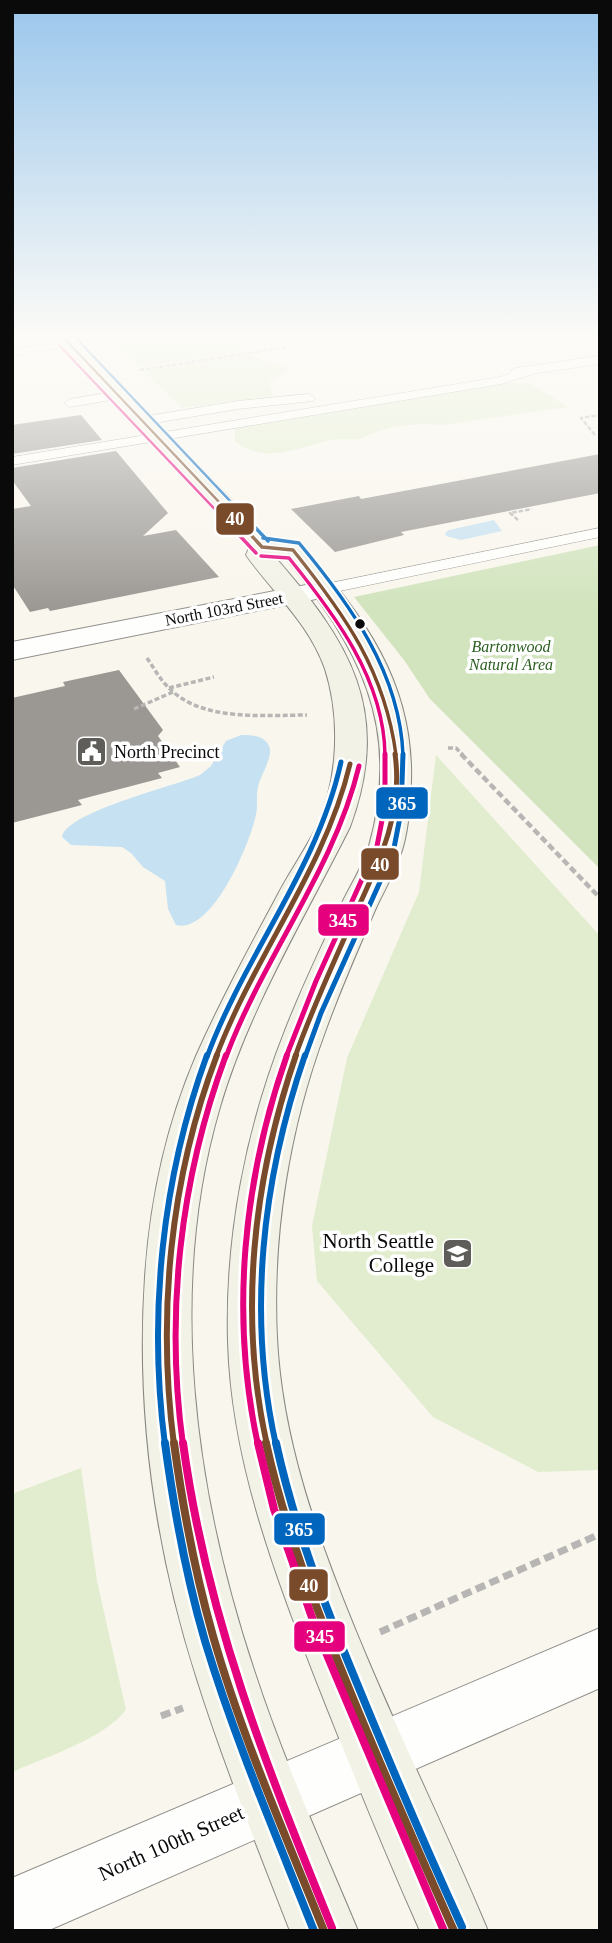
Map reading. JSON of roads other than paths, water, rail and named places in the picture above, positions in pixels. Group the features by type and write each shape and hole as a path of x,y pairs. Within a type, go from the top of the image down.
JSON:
{"street":[{"path":"150,429 262,547 259,555 311,592 365,646 382,683 394,723 397,781 386,847 300,1046 283,1096 270,1151 254,1256 253,1338 261,1419 278,1497 306,1578 376,1754 454,1931"},
{"path":"311,592 319,629 344,685 350,765 332,827 260,966 205,1085 189,1143 176,1208 169,1278 169,1356 174,1441 189,1533 213,1635 271,1799 324,1931"},
{"name":"North 103rd Street","path":"12,651 311,592"},
{"name":"North 100th Street","path":"12,1912 600,1658"}],"lane":[{"path":"12,461 150,429"},
{"name":"North 103rd Street","path":"311,592 600,532"}],"water":[{"path":"494,520 502,531 461,540 446,536 445,533 449,530"},
{"path":"241,735 261,738 267,742 270,750 258,787 253,827 228,884 203,916 190,924 176,925 168,909 165,881 143,867 131,853 122,847 71,845 62,837 68,828 101,809 200,775 211,766 226,741"}],"place":[{"name":"North Precinct","path":"91,752"},
{"name":"North Seattle College","path":"457,1253"}],"park label":[{"name":"Bartonwood Natural Area","path":"511,655"}]}
